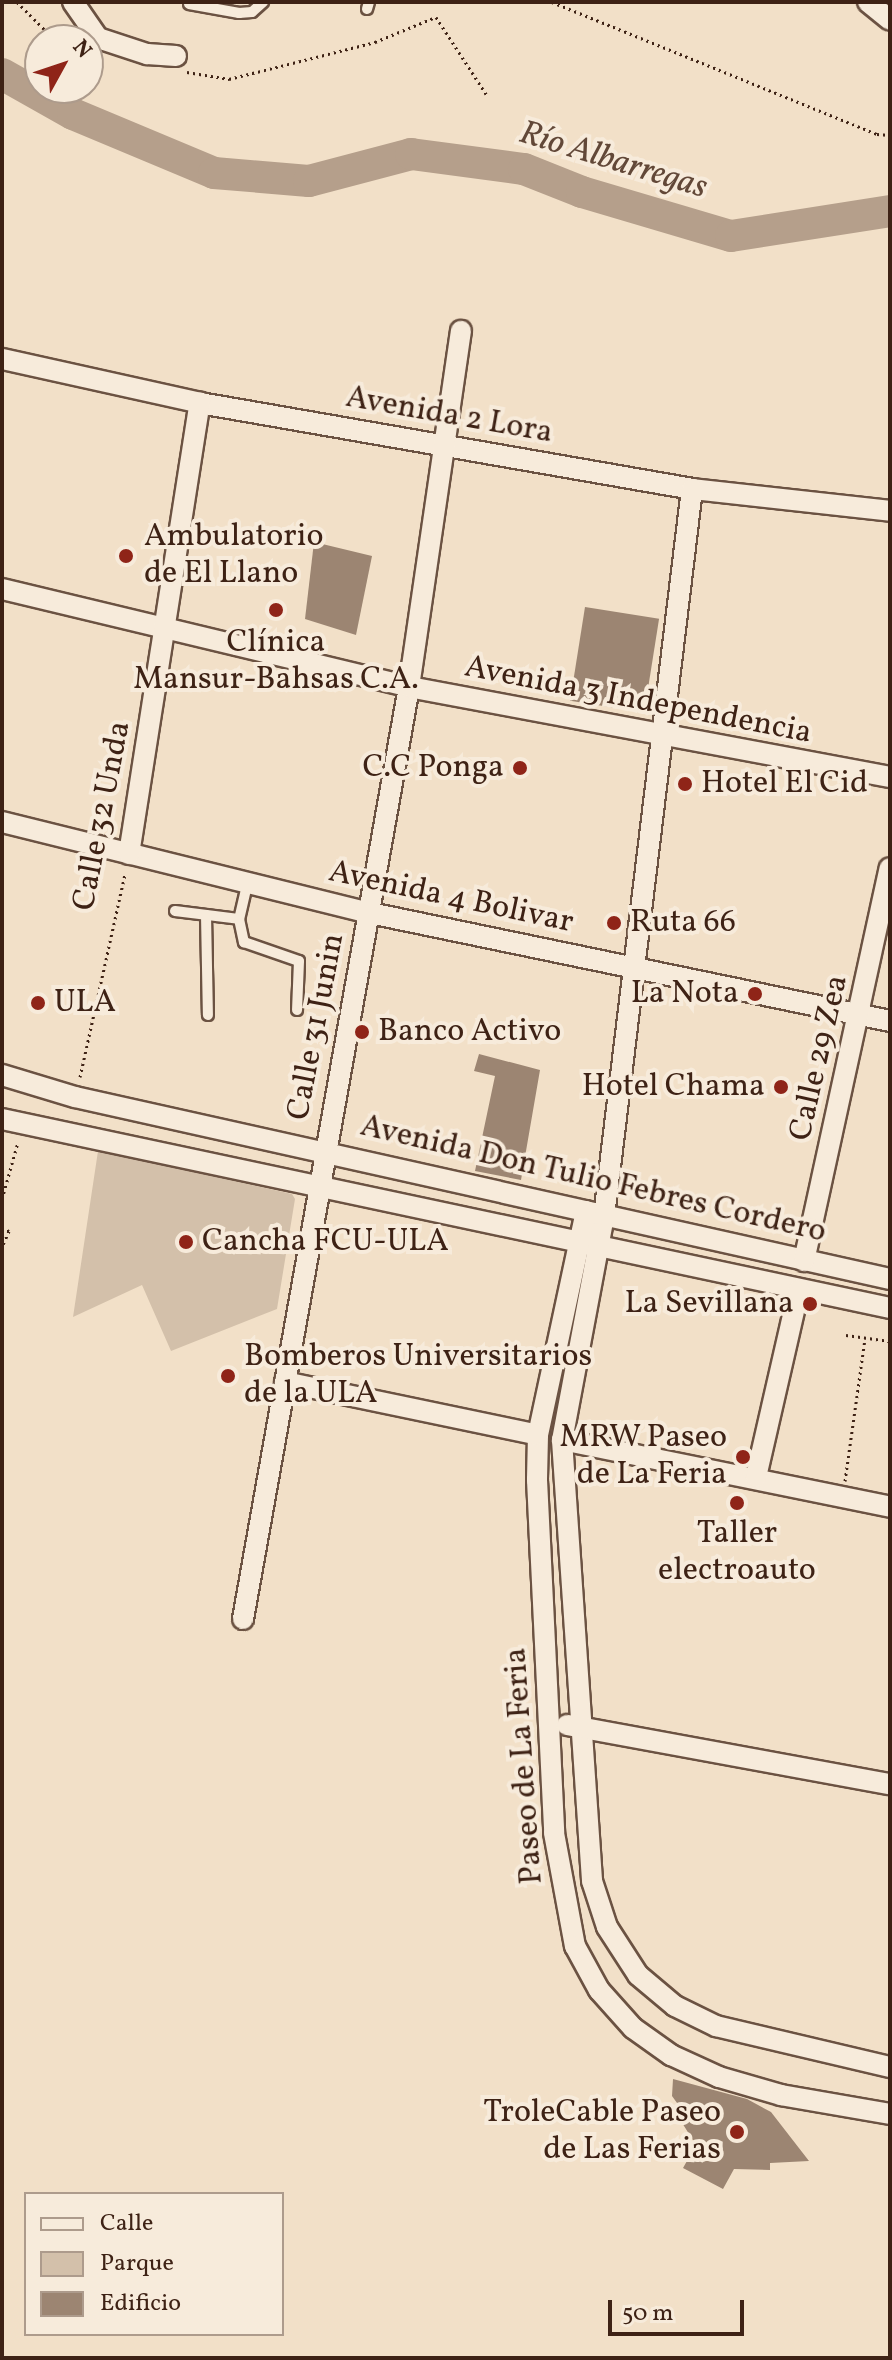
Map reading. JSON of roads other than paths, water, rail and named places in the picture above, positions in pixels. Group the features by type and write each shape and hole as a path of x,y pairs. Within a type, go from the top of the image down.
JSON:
{"street":[{"path":"73,2 98,38 180,64"},
{"path":"868,2 890,20"},
{"name":"Calle 31 Junin","path":"243,1619 409,687 461,331"},
{"name":"Avenida 2 Lora","path":"2,359 200,403 692,489 890,511"},
{"name":"Calle 32 Unda","path":"129,854 168,627 200,403"},
{"path":"590,1246 632,966 692,489"},
{"name":"Avenida 3 Independencia","path":"2,589 409,687 661,737 890,777"},
{"name":"Avenida 4 Bolivar","path":"2,822 370,913 890,1021"},
{"name":"Calle 29 Zea","path":"804,1261 862,1014 890,868"},
{"name":"Avenida Don Tulio Febres Cordero","path":"2,1075 75,1097 325,1149 595,1214 890,1279"},
{"name":"Avenida Don Tulio Febres Cordero","path":"2,1119 890,1308"},
{"name":"Paseo de La Feria","path":"590,1246 538,1435 554,1833 575,1946 599,1990 633,2028 671,2055 719,2077 781,2095 890,2114"},
{"name":"Paseo de La Feria","path":"590,1246 562,1440 578,1726 592,1881 607,1927 638,1975 675,2006 716,2026 890,2067"},
{"path":"756,1477 799,1290"},
{"path":"285,1382 538,1435"},
{"path":"562,1440 756,1477 890,1507"},
{"path":"551,1724 578,1726 890,1784"}],"lane":[{"path":"189,4 239,13 252,12 263,2"},
{"path":"247,885 239,919 244,942 299,961 297,1010"},
{"path":"175,911 239,919"},
{"path":"206,915 208,1015"}],"waterway":[{"name":"Río Albarregas","path":"2,74 73,114 214,173 309,181 411,154 524,169 582,192 731,236 890,211"}],"place":[{"name":"Ambulatorio de El Llano","path":"126,556"},
{"name":"Clínica Mansur-Bahsas C.A.","path":"276,610"},
{"name":"C.C Ponga","path":"520,768"},
{"name":"Hotel El Cid","path":"685,784"},
{"name":"Ruta 66","path":"614,923"},
{"name":"La Nota","path":"755,994"},
{"name":"ULA","path":"38,1003"},
{"name":"Banco Activo","path":"362,1032"},
{"name":"Hotel Chama","path":"781,1087"},
{"name":"Cancha FCU-ULA","path":"186,1242"},
{"name":"La Sevillana","path":"810,1304"},
{"name":"Bomberos Universitarios de la ULA","path":"228,1376"},
{"name":"MRW Paseo de La Feria","path":"743,1457"},
{"name":"Taller electroauto","path":"737,1503"},
{"name":"TroleCable Paseo de Las Ferias","path":"737,2132"}]}
